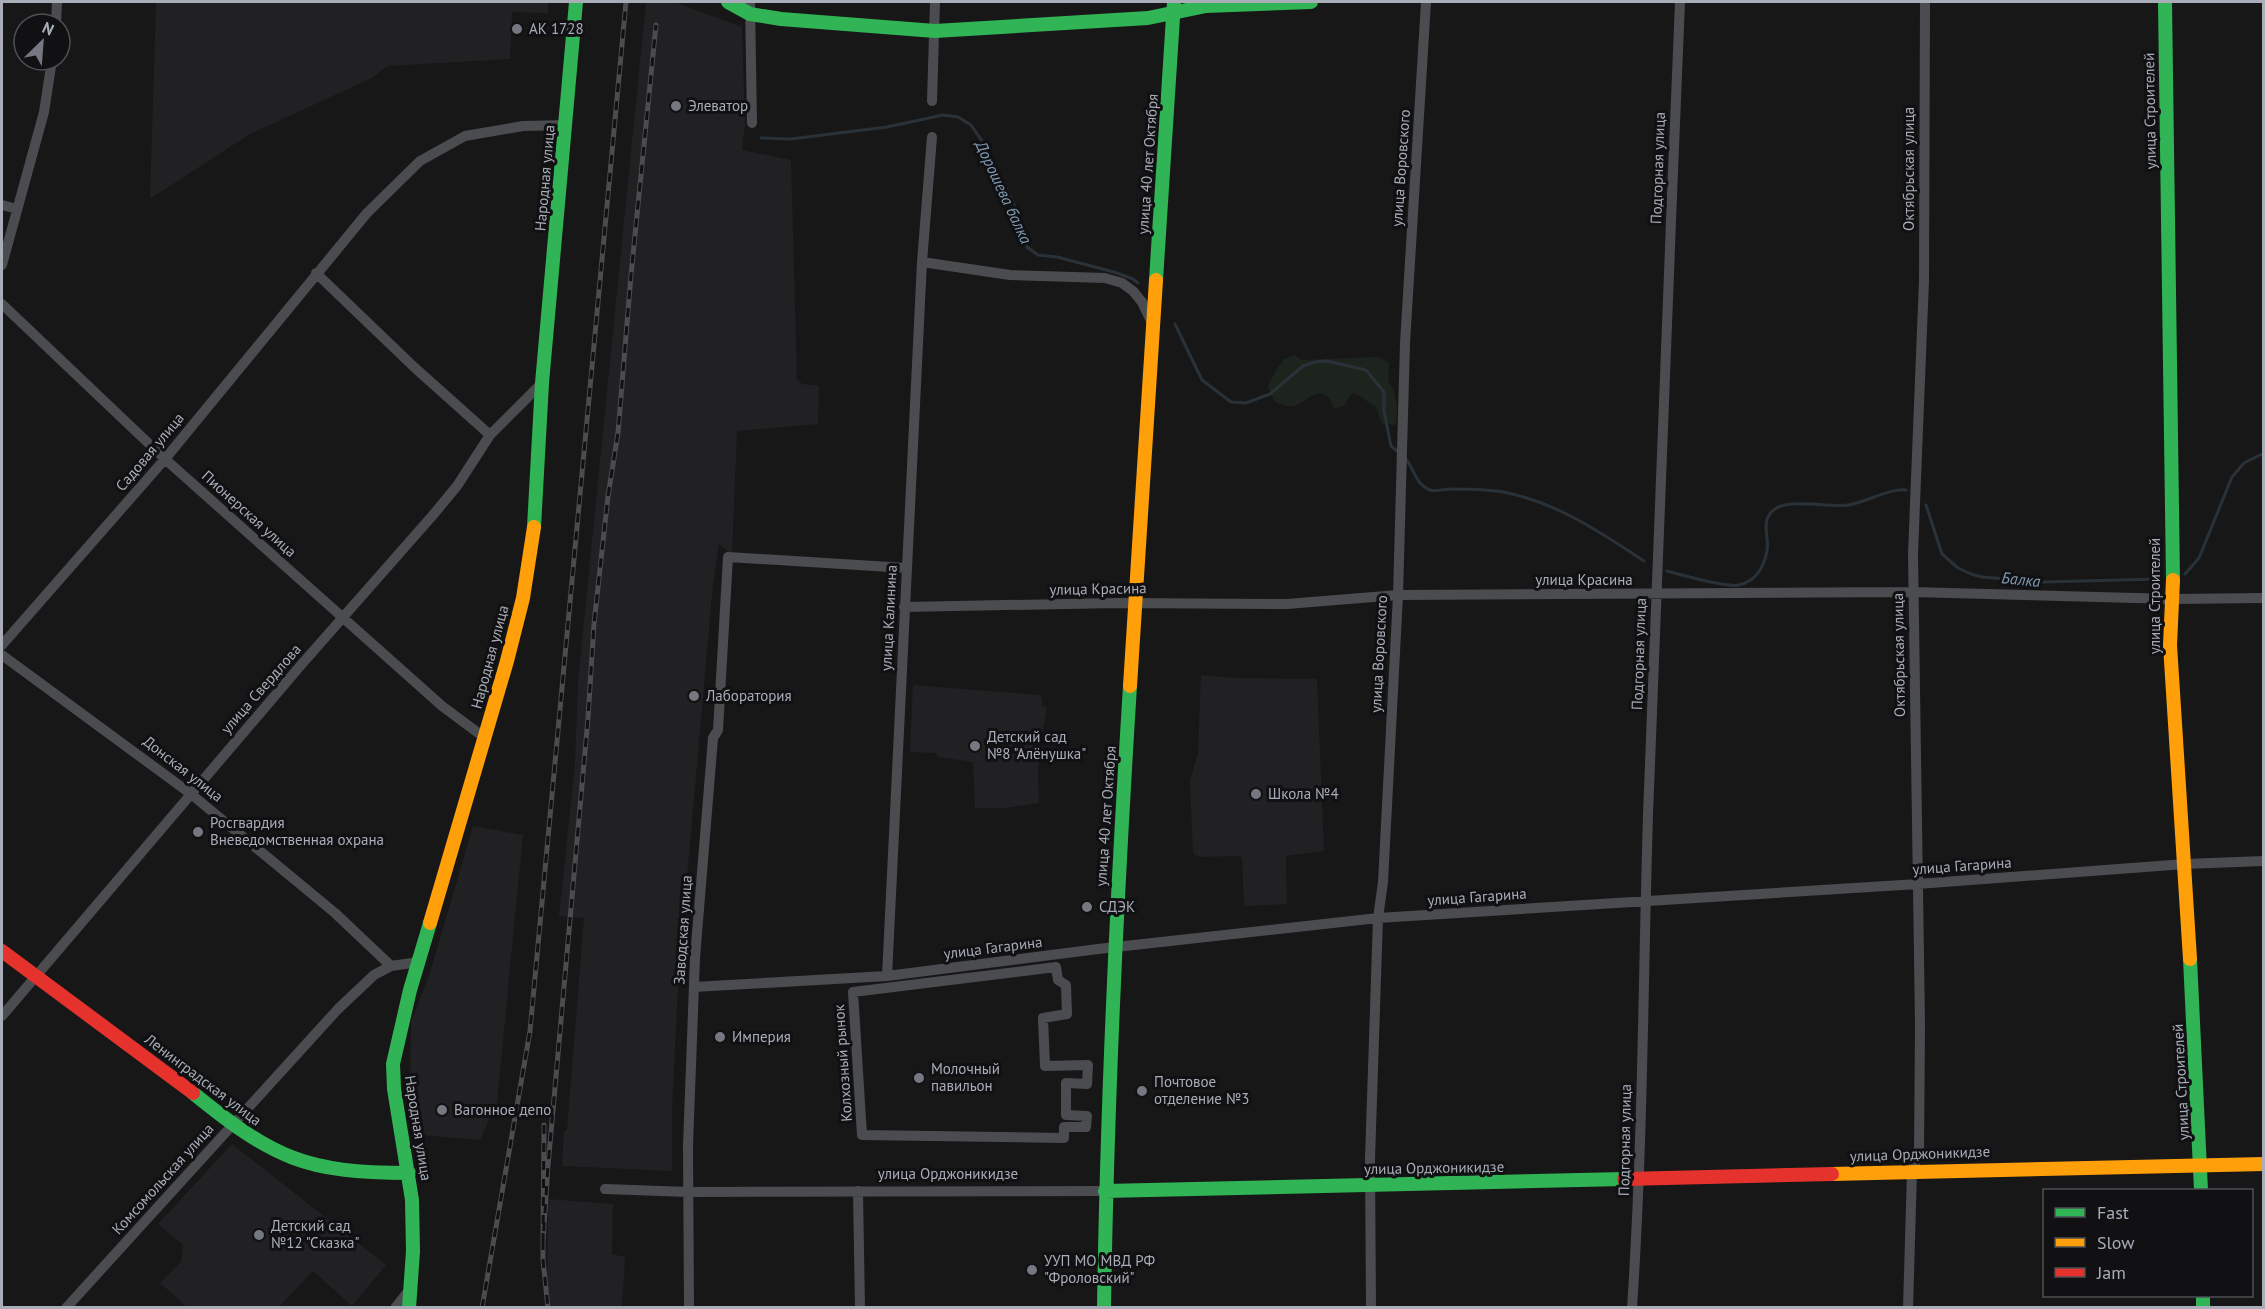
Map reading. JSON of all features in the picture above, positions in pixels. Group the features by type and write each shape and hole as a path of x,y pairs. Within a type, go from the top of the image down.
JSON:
{"street":[{"name":"Народная улица","path":"409,1308 413,1221 409,1173 394,1089 393,1064 396,1042 485,738 523,598 534,524 542,383 567,125 576,2"},
{"path":"728,2 781,19 935,31 1148,18 1174,7 1311,2"},
{"path":"932,101 935,2"},
{"name":"улица Воровского","path":"1371,1308 1371,1186 1378,918 1383,882 1398,595 1405,343 1426,2"},
{"name":"Подгорная улица","path":"1632,1308 1640,1179 1656,595 1680,2"},
{"name":"Октябрьская улица","path":"1908,1308 1912,1171 1919,1153 1918,884 1913,592 1924,280 1925,2"},
{"name":"улица Строителей","path":"2164,2 2173,599 2170,645 2186,864 2202,1189"},
{"name":"улица 40 лет Октября","path":"1104,1308 1114,948 1174,7"},
{"path":"750,8 752,123"},
{"path":"2,265 44,112 50,72"},
{"name":"Садовая улица","path":"2,645 165,459 367,213 420,161 465,136 523,126 567,125"},
{"name":"улица Калинина","path":"887,976 922,262 932,137"},
{"path":"2,205 17,209"},
{"name":"улица 40 лет Октября","path":"922,262 1010,275 1105,278 1122,283 1133,291 1142,302 1154,328"},
{"path":"316,273 414,367 490,435"},
{"name":"Пионерская улица","path":"2,304 165,459 442,706 485,738"},
{"name":"улица Свердлова","path":"2,1016 109,888 457,486 490,435 542,383"},
{"name":"Заводская улица","path":"689,1308 688,1192 695,958 713,738 718,730 728,557 906,568"},
{"name":"улица Красина","path":"904,607 1136,603 1287,604 1398,595 1913,592 2173,599 2264,598"},
{"name":"Донская улица","path":"2,655 191,794 335,913 391,966"},
{"name":"улица Гагарина","path":"694,987 887,976 1378,918 1918,884 2186,864 2264,861"},
{"name":"Ленинградская улица","path":"2,951 232,1125 282,1155 318,1167 364,1173 409,1173"},
{"name":"Комсомольская улица","path":"66,1308 338,1009 374,975 391,966 419,962"},
{"name":"Колхозный рынок","path":"1056,967 1058,981 1066,985 1067,1014 1043,1018 1045,1066 1088,1065 1087,1084 1066,1083 1066,1115 1086,1116 1086,1127 1064,1127 1064,1138 862,1135 853,992 1056,967"},
{"name":"улица Орджоникидзе","path":"605,1189 688,1192 1106,1191 2264,1164"},
{"path":"858,1191 860,1308"},
{"path":"395,1308 411,1288"}],"shaded area":[{"name":"АК 1728","path":"156,2 548,2 548,13 512,12 510,59 387,66 372,78 250,134 150,199"},
{"path":"646,2 674,2 742,27 745,124 742,150 791,160 797,379 802,384 819,386 818,424 737,431 732,555 719,544 713,584 679,967 672,1110 672,1171 562,1166 584,918 559,916 575,764 578,680"},
{"path":"1294,355 1301,360 1379,357 1389,363 1388,381 1394,391 1397,407 1396,425 1382,424 1376,407 1352,393 1344,405 1335,409 1324,394 1315,395 1293,406 1285,406 1274,401 1268,387 1284,359"},
{"name":"Школа №4","path":"1201,675 1317,679 1324,851 1286,856 1287,904 1244,906 1242,858 1240,856 1199,857 1193,853 1190,780 1198,753"},
{"name":"Детский сад №8 \"Алёнушка\"","path":"913,685 1041,695 1043,707 1047,707 1038,773 1039,803 1004,808 975,808 973,762 937,757 936,753 910,752"},
{"path":"473,826 523,835 497,1102 480,1140 421,1135 410,1098 411,1021 429,976"},
{"name":"Детский сад №12 \"Сказка\"","path":"232,1144 386,1265 352,1306 313,1271 279,1307 187,1307 160,1283 181,1262 183,1245 158,1224"},
{"path":"548,1199 613,1204 612,1254 625,1257 622,1307 551,1307 547,1280"}],"waterway":[{"name":"Дорошева балка","path":"761,138 791,139 887,127 943,115 958,117 971,125 982,141 1013,202 1027,247 1038,255 1057,257 1114,272 1138,283"},
{"name":"Дорошева балка","path":"1175,324 1202,380 1231,402 1246,403 1270,394 1303,366 1315,362 1327,361 1366,370 1384,392 1384,411 1391,446 1398,452"},
{"name":"Балка","path":"2185,574 2199,558 2232,477 2244,463 2264,453"},
{"name":"Дорошева балка","path":"1405,458 1421,484 1430,490 1503,492 1541,503 1577,519 1644,561"},
{"name":"Дорошева балка","path":"1667,571 1724,585 1745,583 1755,577 1764,562 1768,546 1767,518 1775,509 1790,504 1848,505 1893,491 1906,490"},
{"name":"Балка","path":"1926,505 1942,554 1958,568 1971,574 1982,577 2045,582 2158,579"}],"railway":[{"path":"482,1308 530,1031 626,2"},
{"path":"544,1125 543,1241 594,624 608,496 618,433 656,25"},
{"path":"543,1241 548,1308"}],"traffic: fast":[{"path":"534,527 542,383 576,2"},
{"path":"728,2 750,14 781,19 935,31 1148,18 1206,6 1311,2"},
{"path":"1156,280 1174,2"},
{"path":"2165,2 2173,580"},
{"path":"1104,1308 1113,997 1130,686"},
{"path":"409,1308 413,1251 412,1200 394,1089 393,1064 410,990 430,923"},
{"path":"2190,959 2201,1189"},
{"path":"193,1093 246,1133 292,1157 316,1165 343,1170 409,1173"},
{"path":"1105,1191 1624,1179"},
{"path":"2203,1297 2203,1308"}],"traffic: slow":[{"path":"1130,686 1156,280"},
{"path":"430,923 507,661 523,598 534,527"},
{"path":"2173,580 2170,645 2190,959"},
{"path":"1832,1174 2264,1164"}],"traffic: jam":[{"path":"2,951 193,1093"},
{"path":"1624,1179 1832,1174"}],"place":[{"name":"АК 1728","path":"517,29"},
{"name":"Элеватор","path":"676,106"},
{"name":"Лаборатория","path":"694,696"},
{"name":"Детский сад №8 \"Алёнушка\"","path":"975,746"},
{"name":"Школа №4","path":"1256,794"},
{"name":"Росгвардия Вневедомственная охрана","path":"198,832"},
{"name":"СДЭК","path":"1087,907"},
{"name":"Империя","path":"720,1037"},
{"name":"Молочный павильон","path":"919,1078"},
{"name":"Почтовое отделение №3","path":"1142,1091"},
{"name":"Вагонное депо","path":"442,1110"},
{"name":"Детский сад №12 \"Сказка\"","path":"259,1235"},
{"name":"УУП МО МВД РФ \"Фроловский\"","path":"1032,1270"}]}
